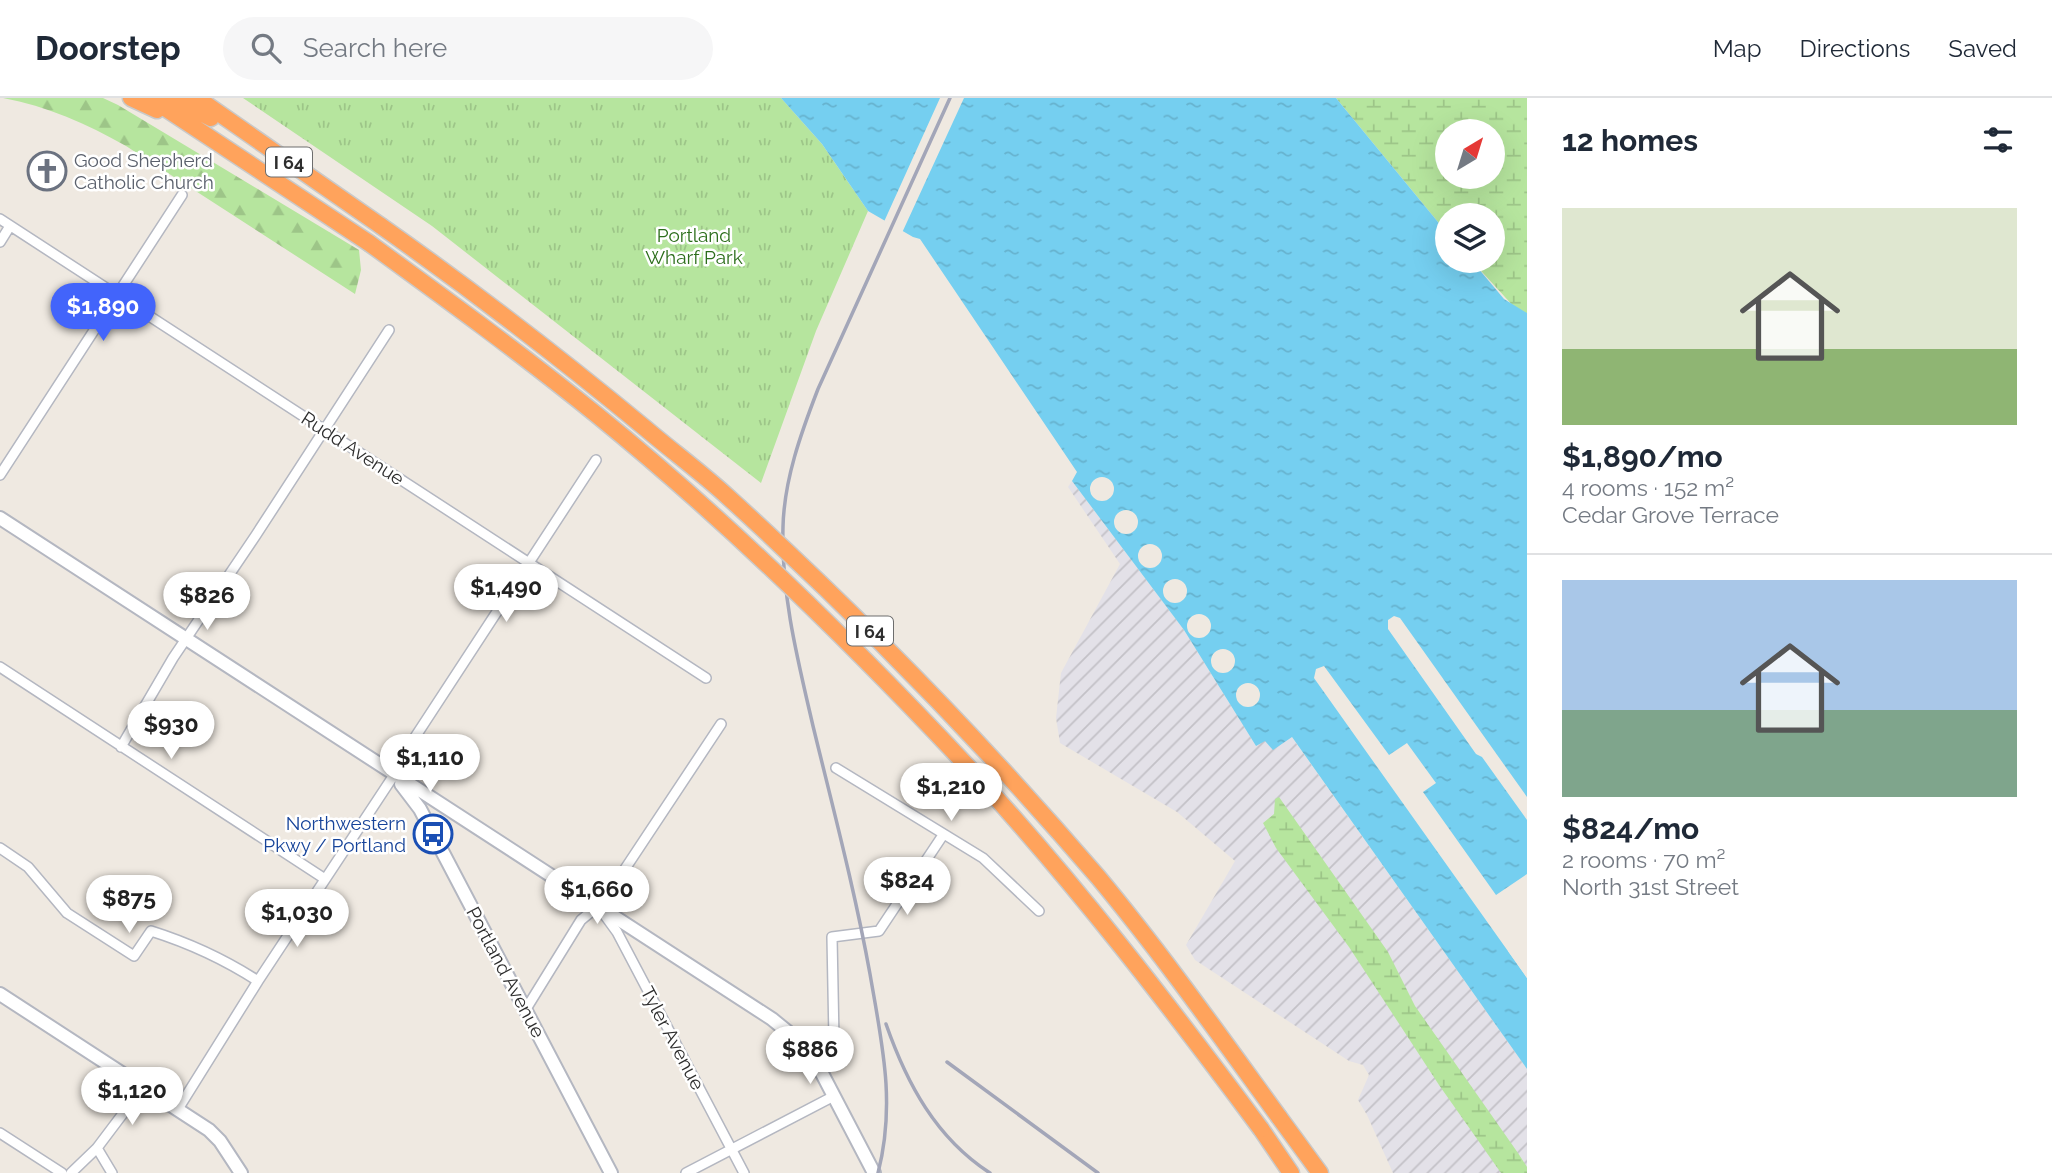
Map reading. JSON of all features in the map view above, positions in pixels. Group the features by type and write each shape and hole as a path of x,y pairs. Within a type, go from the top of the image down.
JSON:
{"highway":[{"path":"131,98 189,125"},
{"name":"I 64","path":"150,98 369,243 457,307 597,416 736,537 847,642 970,769 1074,888 1148,979 1291,1173"},
{"path":"171,98 270,148"},
{"name":"I 64","path":"197,98 480,296 541,344 716,487 878,639 999,765 1098,878 1320,1173"}],"street":[{"path":"0,475 182,194"},
{"name":"Rudd Avenue","path":"0,219 706,678"},
{"path":"0,242 10,226"},
{"path":"121,747 186,639 388,330"},
{"path":"178,1109 258,981 394,775 406,751 596,460"},
{"path":"0,518 772,1019 799,1041 815,1060 874,1173"},
{"path":"0,667 325,879"},
{"path":"526,1009 581,920 598,906 721,724"},
{"path":"836,768 983,858 1039,911"},
{"name":"Portland Avenue","path":"394,775 420,809 526,1009 608,1172"},
{"path":"815,1060 827,1052 834,1040 832,937 879,931 943,835"},
{"path":"0,848 28,867 67,913 134,956 151,931 233,965 258,981"},
{"name":"Tyler Avenue","path":"598,906 617,932 744,1173"},
{"path":"0,994 209,1130 220,1141 241,1173"},
{"path":"71,1173 97,1148 143,1087"},
{"path":"687,1173 834,1097"},
{"path":"0,1133 62,1173"},
{"path":"97,1148 112,1173"}],"shaded area":[{"path":"1072,481 1184,630 1256,746 1279,719 1527,1069 1527,1173 1393,1173 1358,1100 1369,1075 1363,1065 1349,1061 1195,960 1186,945 1235,861 1177,812 1060,743 1056,718 1061,673 1120,564 1068,487"}],"green space":[{"path":"3,98 103,98 118,105 359,250 361,270 355,294 126,146 66,117"},
{"name":"Portland Wharf Park","path":"243,98 781,98 822,144 868,211 816,331 761,483 432,226"},
{"path":"1336,98 1527,98 1527,321 1483,273 1505,273 1505,203 1435,203 1435,218"},
{"path":"1279,797 1388,952 1415,1006 1518,1153 1527,1167 1527,1173 1501,1173 1439,1085 1349,947 1276,848 1263,823 1274,814 1275,799"}],"water":[{"path":"781,98 1336,98 1435,218 1435,273 1482,273 1504,299 1527,313 1527,924 1508,951 1527,978 1527,1069 1292,737 1273,750 1265,741 1256,746 1184,630 1072,481 1077,472 920,239 868,211 822,144"}],"pier":[{"path":"940,98 964,98 901,235 883,224"},
{"path":"1102,477 1110,481 1114,489 1110,497 1102,501 1094,497 1090,489 1094,481"},
{"path":"1126,510 1134,514 1138,522 1134,530 1126,534 1118,530 1114,522 1118,514"},
{"path":"1150,544 1158,548 1162,556 1158,564 1150,568 1142,564 1138,556 1142,548"},
{"path":"1175,579 1183,583 1187,591 1183,599 1175,603 1167,599 1163,591 1167,583"},
{"path":"1199,614 1207,618 1211,626 1207,634 1199,638 1191,634 1187,626 1191,618"},
{"path":"1394,616 1400,618 1527,797 1527,820 1482,757 1476,754 1388,629 1388,620"},
{"path":"1223,649 1231,653 1235,661 1231,669 1223,673 1215,669 1211,661 1215,653"},
{"path":"1324,666 1389,755 1407,743 1436,783 1423,792 1496,895 1527,874 1527,941 1513,951 1527,972 1527,978 1314,678 1316,669"},
{"path":"1248,683 1256,687 1260,695 1256,703 1248,707 1240,703 1236,695 1240,687"}],"railway":[{"path":"878,1173 887,1098 883,1049 858,912 807,702 792,628 783,552 784,509 794,457 818,389 950,98"},
{"path":"886,1024 904,1068 926,1108 954,1143 990,1173"},
{"path":"947,1062 1098,1173"}],"place":[{"name":"Good Shepherd Catholic Church","path":"47,171"},
{"name":"Northwestern Pkwy / Portland","path":"433,834"}]}
